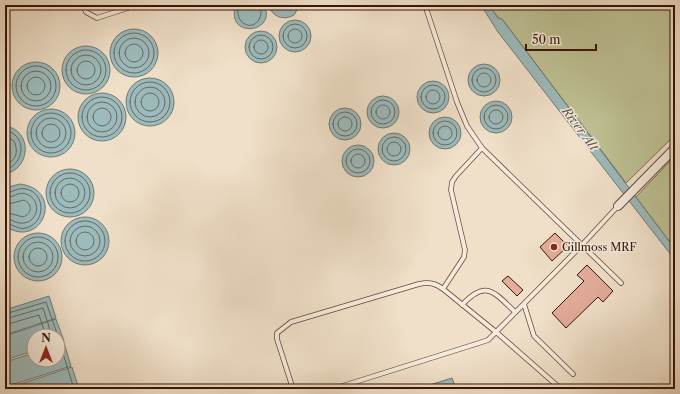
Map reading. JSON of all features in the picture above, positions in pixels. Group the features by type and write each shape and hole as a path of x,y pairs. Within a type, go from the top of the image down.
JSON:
{"street":[{"path":"618,206 675,148"}],"lane":[{"path":"82,5 86,12 97,18 137,5"},
{"path":"425,5 457,102 467,126 482,148 581,246 621,283"},
{"path":"443,289 464,257 465,250 451,190 452,182 482,148"},
{"path":"333,389 488,340 581,246 618,206"},
{"path":"293,389 277,339 277,333 284,326 292,322 419,284 432,283 443,289 496,332 561,389"},
{"path":"462,305 471,296 480,291 486,290 494,292 515,312"},
{"path":"524,304 534,336 573,374"}],"green space":[{"path":"489,5 675,5 675,135 626,183 502,19 498,18"},
{"path":"675,156 675,249 636,197"}],"water":[{"path":"236,5 264,5 266,15 264,22 258,27 251,29 243,28 237,23 234,16"},
{"path":"268,5 300,5 294,15 282,18 276,15"},
{"name":"River Alt","path":"481,5 489,5 498,18 502,19 675,249 675,260 498,32"},
{"path":"292,20 298,20 308,27 311,36 310,42 304,49 298,52 292,52 282,45 279,39 279,33 286,23"},
{"path":"129,29 139,29 151,36 158,48 158,58 151,70 139,77 129,77 121,73 114,66 110,58 110,48 114,40 121,33"},
{"path":"258,31 264,31 274,38 277,47 276,53 270,60 264,63 258,63 248,56 245,50 245,44 252,34"},
{"path":"81,46 91,46 103,53 110,65 110,75 103,87 91,94 81,94 73,90 66,83 62,75 62,65 66,57 73,50"},
{"path":"31,62 41,62 53,69 60,81 60,91 53,103 41,110 31,110 23,106 16,99 12,91 12,81 16,73 23,66"},
{"path":"481,64 487,64 497,71 500,80 499,86 493,93 487,96 481,96 471,89 468,83 468,77 475,67"},
{"path":"145,78 155,78 167,85 174,97 174,107 167,119 155,126 145,126 137,122 130,115 126,107 126,97 130,89 137,82"},
{"path":"430,81 436,81 446,88 449,97 448,103 442,110 436,113 430,113 420,106 417,100 417,94 424,84"},
{"path":"97,93 107,93 119,100 126,112 126,122 119,134 107,141 97,141 89,137 82,130 78,122 78,112 82,104 89,97"},
{"path":"380,96 386,96 396,103 399,112 398,118 392,125 386,128 380,128 370,121 367,115 367,109 374,99"},
{"path":"493,101 499,101 509,108 512,117 511,123 505,130 499,133 493,133 483,126 480,120 480,114 487,104"},
{"path":"342,108 348,108 358,115 361,124 360,130 354,137 348,140 342,140 332,133 329,127 329,121 336,111"},
{"path":"46,109 56,109 68,116 75,128 75,138 68,150 56,157 46,157 38,153 31,146 27,138 27,128 31,120 38,113"},
{"path":"442,117 448,117 458,124 461,133 460,139 454,146 448,149 442,149 432,142 429,136 429,130 436,120"},
{"path":"5,126 14,129 20,134 24,142 25,150 24,158 20,165 14,171 5,174"},
{"path":"391,133 397,133 407,140 410,149 409,155 403,162 397,165 391,165 381,158 378,152 378,146 385,136"},
{"path":"355,145 361,145 371,152 374,161 373,167 367,174 361,177 355,177 345,170 342,164 342,158 349,148"},
{"path":"65,169 75,169 87,176 94,188 94,198 87,210 75,217 65,217 57,213 50,206 46,198 46,188 50,180 57,173"},
{"path":"20,184 34,189 42,197 45,207 44,217 38,225 29,231 18,232 5,226 5,190"},
{"path":"80,217 90,217 102,224 109,236 109,246 102,258 90,265 80,265 72,261 65,254 61,246 61,236 65,228 72,221"},
{"path":"33,233 43,233 55,240 62,252 62,262 55,274 43,281 33,281 25,277 18,270 14,262 14,252 18,244 25,237"},
{"path":"49,296 56,318 5,335 5,310"},
{"path":"56,319 59,328 29,328"},
{"path":"26,329 26,353 5,360 5,336"},
{"path":"66,350 71,366 66,368"},
{"path":"26,355 26,368 65,368 5,387 5,362"},
{"path":"72,367 79,389 5,389"},
{"path":"452,378 456,389 418,389 420,388"}],"building":[{"name":"Gillmoss MRF","path":"555,233 568,246 552,261 540,247"},
{"path":"587,265 613,291 603,302 598,297 566,328 552,313 584,281 577,275"},
{"path":"508,276 523,290 517,296 502,281"}],"place":[{"name":"Gillmoss MRF","path":"554,247"}]}
